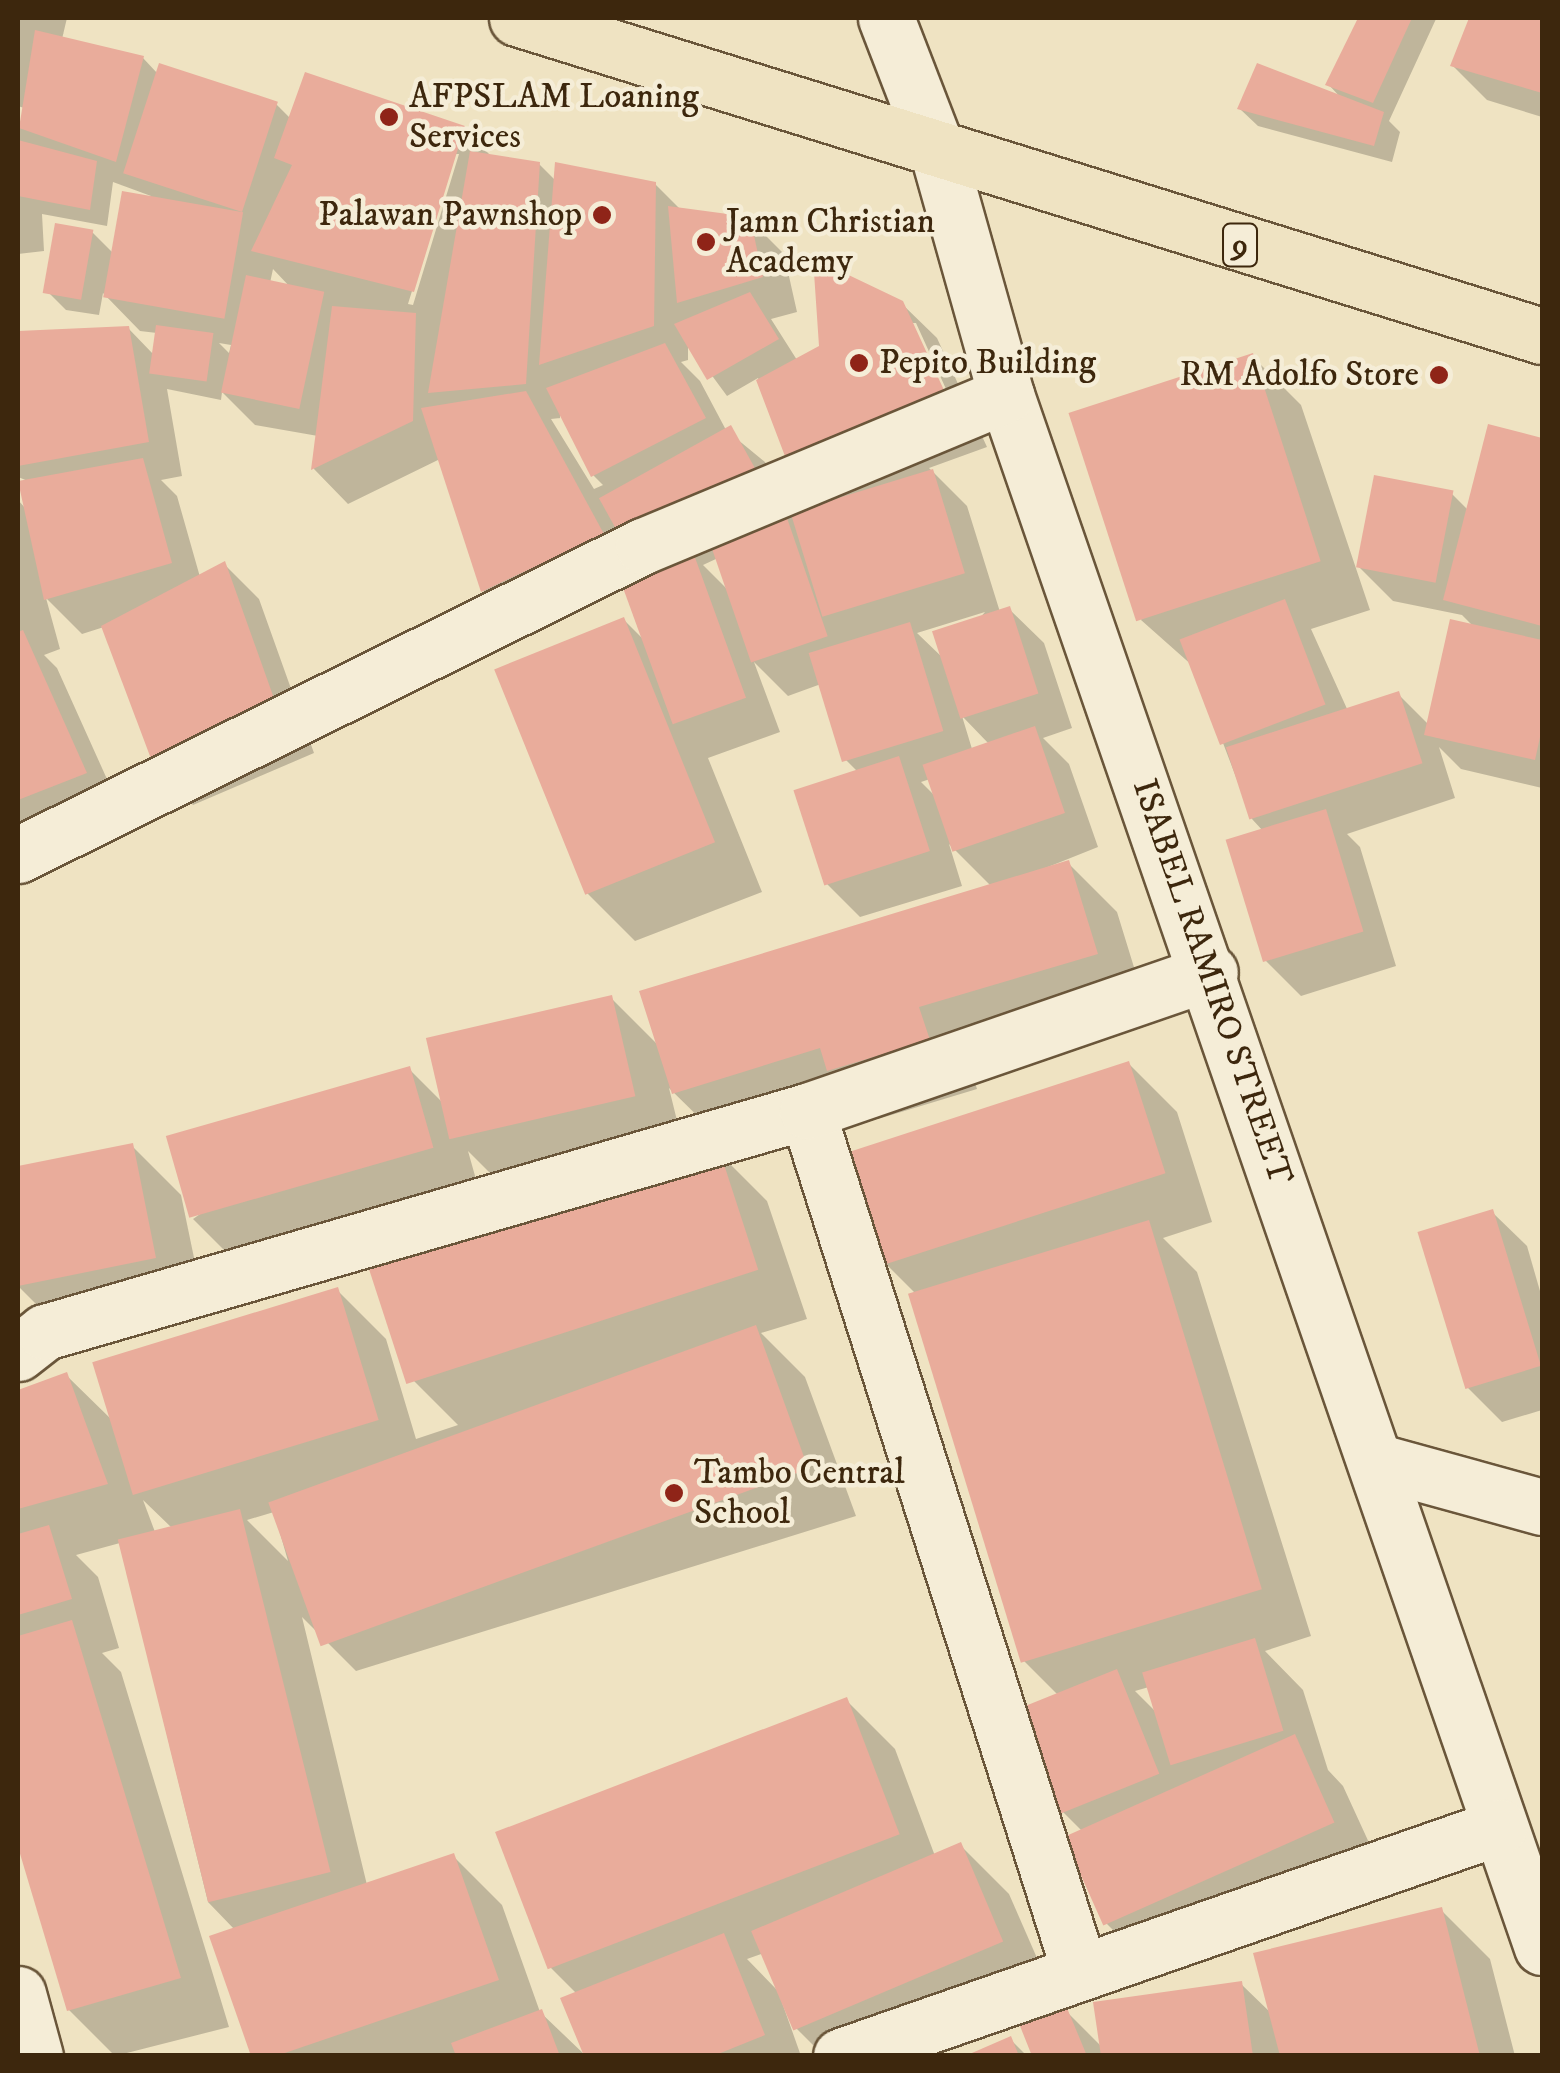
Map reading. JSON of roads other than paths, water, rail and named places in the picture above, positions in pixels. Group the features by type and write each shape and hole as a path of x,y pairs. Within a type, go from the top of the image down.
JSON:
{"highway":[{"name":"9","path":"516,18 938,153 1542,336"}],"street":[{"name":"ISABEL RAMIRO STREET","path":"886,18 938,153 1006,395 1210,972 1542,1946"},
{"path":"18,855 644,546 1006,395"},
{"path":"18,1353 45,1332 807,1111 1210,972"},
{"path":"807,1111 1080,1972"},
{"path":"1375,1460 1542,1507"},
{"path":"840,2056 1499,1827"},
{"path":"18,1994 35,2056"}],"place":[{"name":"AFPSLAM Loaning Services","path":"389,117"},
{"name":"Palawan Pawnshop","path":"602,215"},
{"name":"Jamn Christian Academy","path":"706,242"},
{"name":"Pepito Building","path":"859,363"},
{"name":"RM Adolfo Store","path":"1439,375"},
{"name":"Tambo Central School","path":"674,1493"}]}
